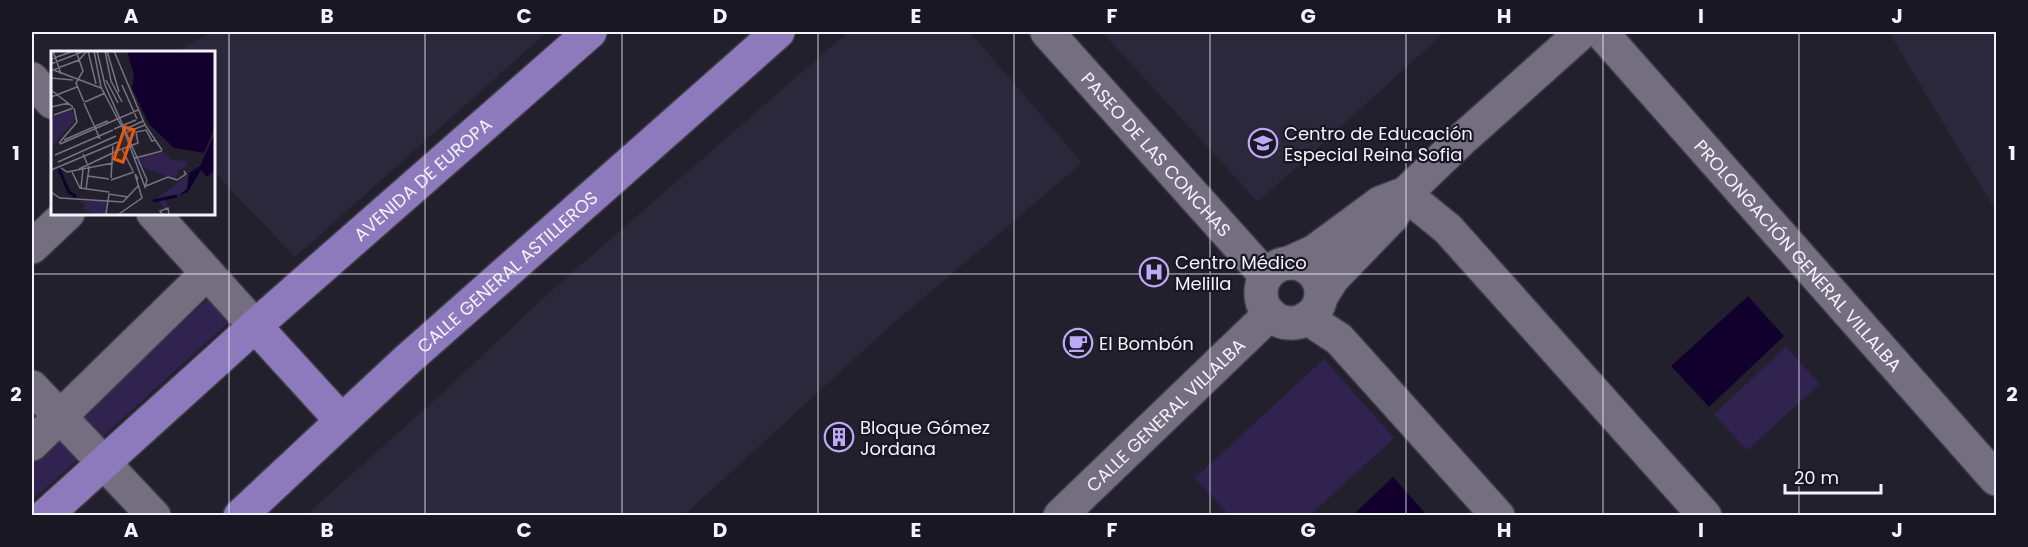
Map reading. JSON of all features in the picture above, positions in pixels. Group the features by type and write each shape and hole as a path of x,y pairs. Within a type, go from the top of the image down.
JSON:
{"main road":[{"name":"AVENIDA DE EUROPA","path":"45,516 255,326 590,32"},
{"name":"CALLE GENERAL ASTILLEROS","path":"240,516 340,420 778,32"},
{"path":"255,326 340,420"}],"street":[{"name":"PASEO DE LAS CONCHAS","path":"1047,32 1277,270"},
{"path":"1405,194 1380,203 1315,251 1277,270 1262,286 1264,306 1270,314 1284,322 1300,322 1314,307 1334,278 1392,217 1405,194 1460,141 1582,32"},
{"name":"PROLONGACIÓN GENERAL VILLALBA","path":"1602,32 1996,479"},
{"path":"32,80 51,101"},
{"path":"1405,194 1448,229 1705,516"},
{"path":"32,247 67,214"},
{"path":"154,214 255,326"},
{"path":"1277,270 1299,264 1309,269 1316,276 1320,286 1314,307"},
{"path":"32,444 207,273"},
{"path":"1314,307 1339,339 1498,516"},
{"name":"CALLE GENERAL VILLALBA","path":"1060,516 1270,314"},
{"path":"32,387 154,516"}],"shaded area":[{"path":"211,32 547,32 295,257 214,172 214,51 178,51"},
{"path":"848,32 970,32 1082,163 889,327 684,515 306,515 436,399 551,291"},
{"name":"Centro de Educación Especial Reina Sofia","path":"1102,32 1445,32 1258,202"},
{"path":"1889,32 1996,32 1996,211"},
{"path":"211,296 232,319 103,436 83,416"},
{"path":"1748,296 1784,336 1709,407 1671,366"},
{"path":"1786,347 1820,384 1747,450 1714,414"},
{"path":"1324,359 1394,438 1310,515 1229,515 1195,478"},
{"path":"61,436 80,457 32,500 32,464"},
{"path":"1393,477 1427,515 1353,515"}],"place":[{"name":"Centro de Educación Especial Reina Sofia","path":"1263,143"},
{"name":"Centro Médico Melilla","path":"1154,272"},
{"name":"El Bombón","path":"1078,343"},
{"name":"Bloque Gómez Jordana","path":"839,437"}]}
